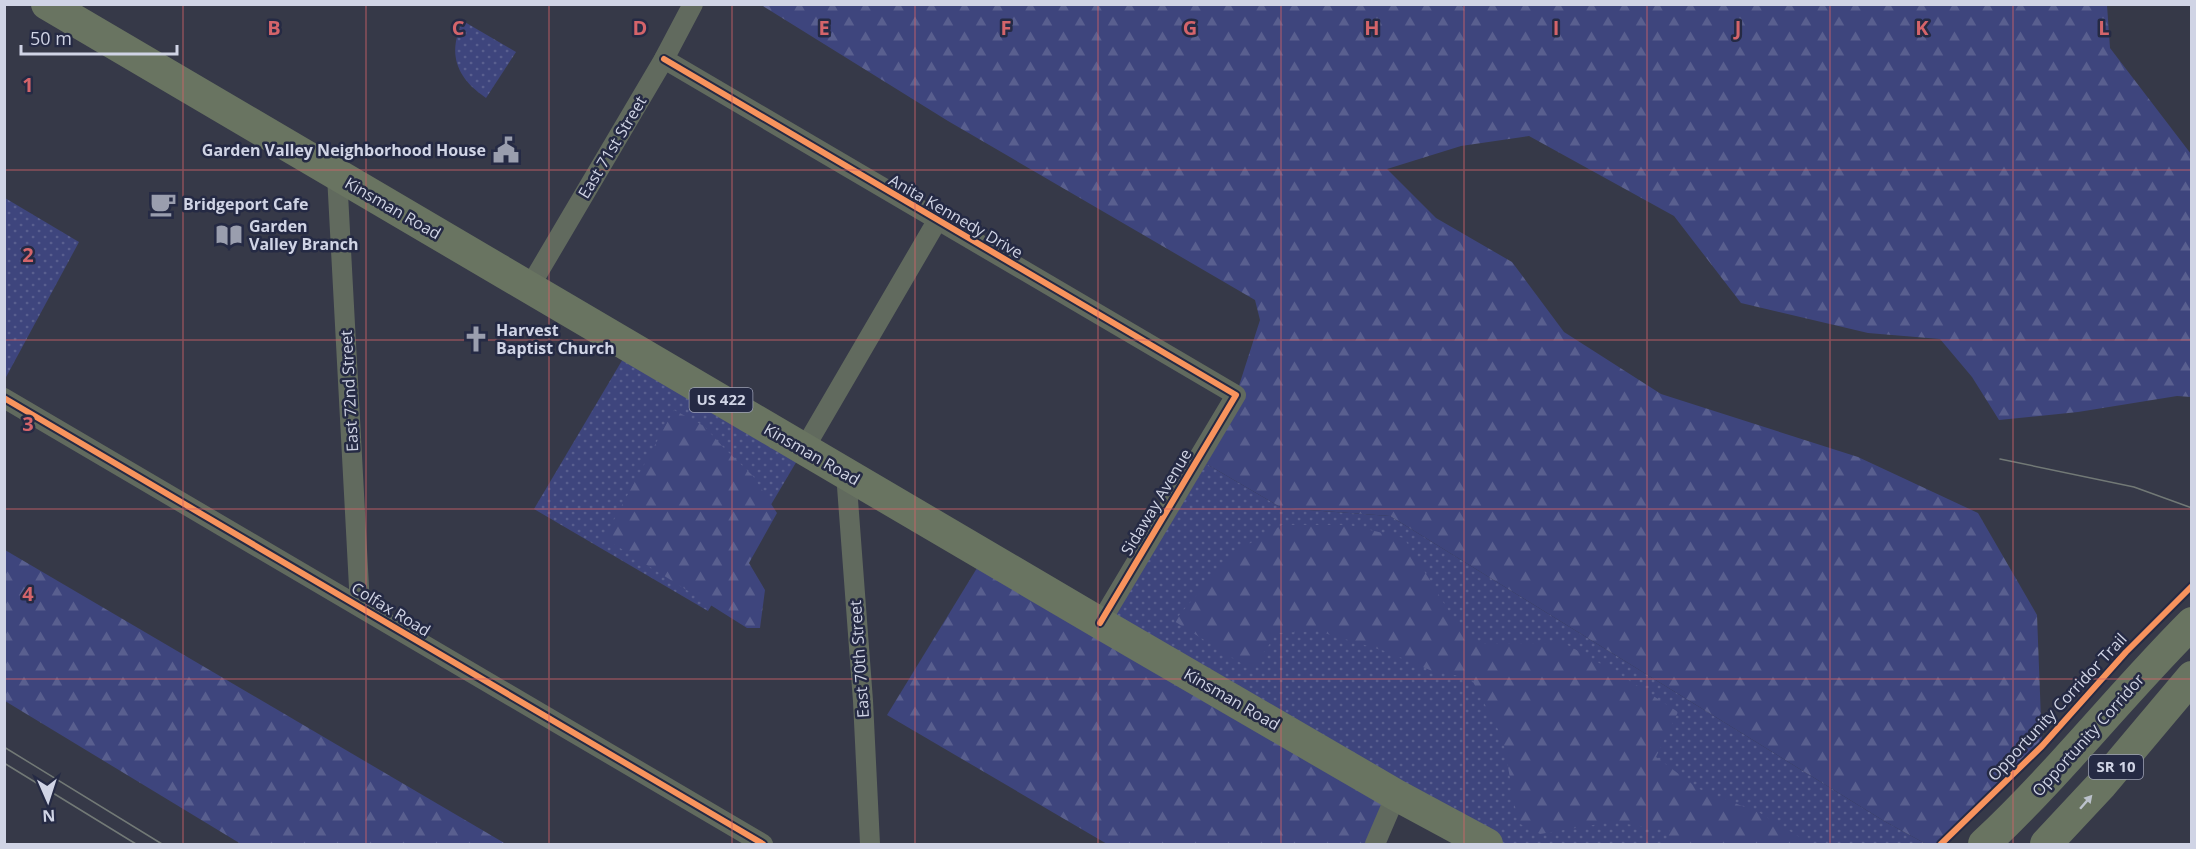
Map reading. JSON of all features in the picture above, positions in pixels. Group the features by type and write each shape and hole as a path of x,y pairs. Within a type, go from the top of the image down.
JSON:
{"main road":[{"name":"Kinsman Road","path":"47,4 1100,623 1396,795 1487,844"},
{"name":"Opportunity Corridor","path":"1984,844 2046,782 2192,623"},
{"name":"SR 10","path":"2046,844 2102,784 2187,682"}],"street":[{"name":"East 71st Street","path":"529,288 664,59 693,4"},
{"name":"Anita Kennedy Drive","path":"664,59 937,222 1236,395"},
{"name":"East 72nd Street","path":"337,175 360,606"},
{"path":"804,449 937,222"},
{"name":"Sidaway Avenue","path":"1100,623 1236,395"},
{"name":"Colfax Road","path":"4,398 763,844"},
{"name":"East 70th Street","path":"846,474 863,701 870,844"},
{"path":"1375,844 1396,795"}],"green space":[{"path":"761,5 2107,5 2110,48 2191,154 2191,397 2177,396 2078,412 1999,420 1972,377 1940,339 1868,333 1741,303 1674,216 1529,136 1461,146 1387,169 1436,218 1512,262 1564,332 1661,394 1858,457 1978,513 2037,615 2042,746 1941,844 1926,844 1884,821 1390,516 1282,508 1198,459 1236,395 1260,320 1255,300 948,121"},
{"path":"463,21 516,52 486,98 468,82 457,64 456,44"},
{"path":"5,198 79,242 5,379"},
{"path":"630,347 804,449 708,611 534,509"},
{"path":"674,410 704,426 753,476 777,513 749,563 765,590 760,628 747,628 604,538"},
{"path":"1198,459 1282,508 1390,516 1884,821 1926,844 1487,844 1100,623"},
{"path":"1282,525 1349,525 1404,538 1456,623 1477,644 1564,643 1624,677 1678,712 1656,757 1699,789 1760,813 1811,844 1666,844 1670,830 1611,822 1540,834 1518,823 1503,739 1471,678 1432,671 1388,652 1318,631 1277,633 1252,670 1174,621 1233,553"},
{"path":"4,550 506,844 241,844 5,701"},
{"path":"985,555 1396,795 1375,844 1107,844 887,715"}],"tram line":[{"path":"2000,459 2134,487 2192,508"},
{"path":"4,747 162,844"},
{"path":"4,763 136,844"}],"cycle path":[{"path":"664,59 1236,395 1100,623"},
{"path":"4,398 763,844"},
{"name":"Opportunity Corridor Trail","path":"1941,844 2042,746 2126,652 2192,586"}],"place":[{"name":"Garden Valley Neighborhood House","path":"506,150"},
{"name":"Bridgeport Cafe","path":"163,204"},
{"name":"Garden Valley Branch","path":"229,235"},
{"name":"Harvest Baptist Church","path":"476,339"}]}
